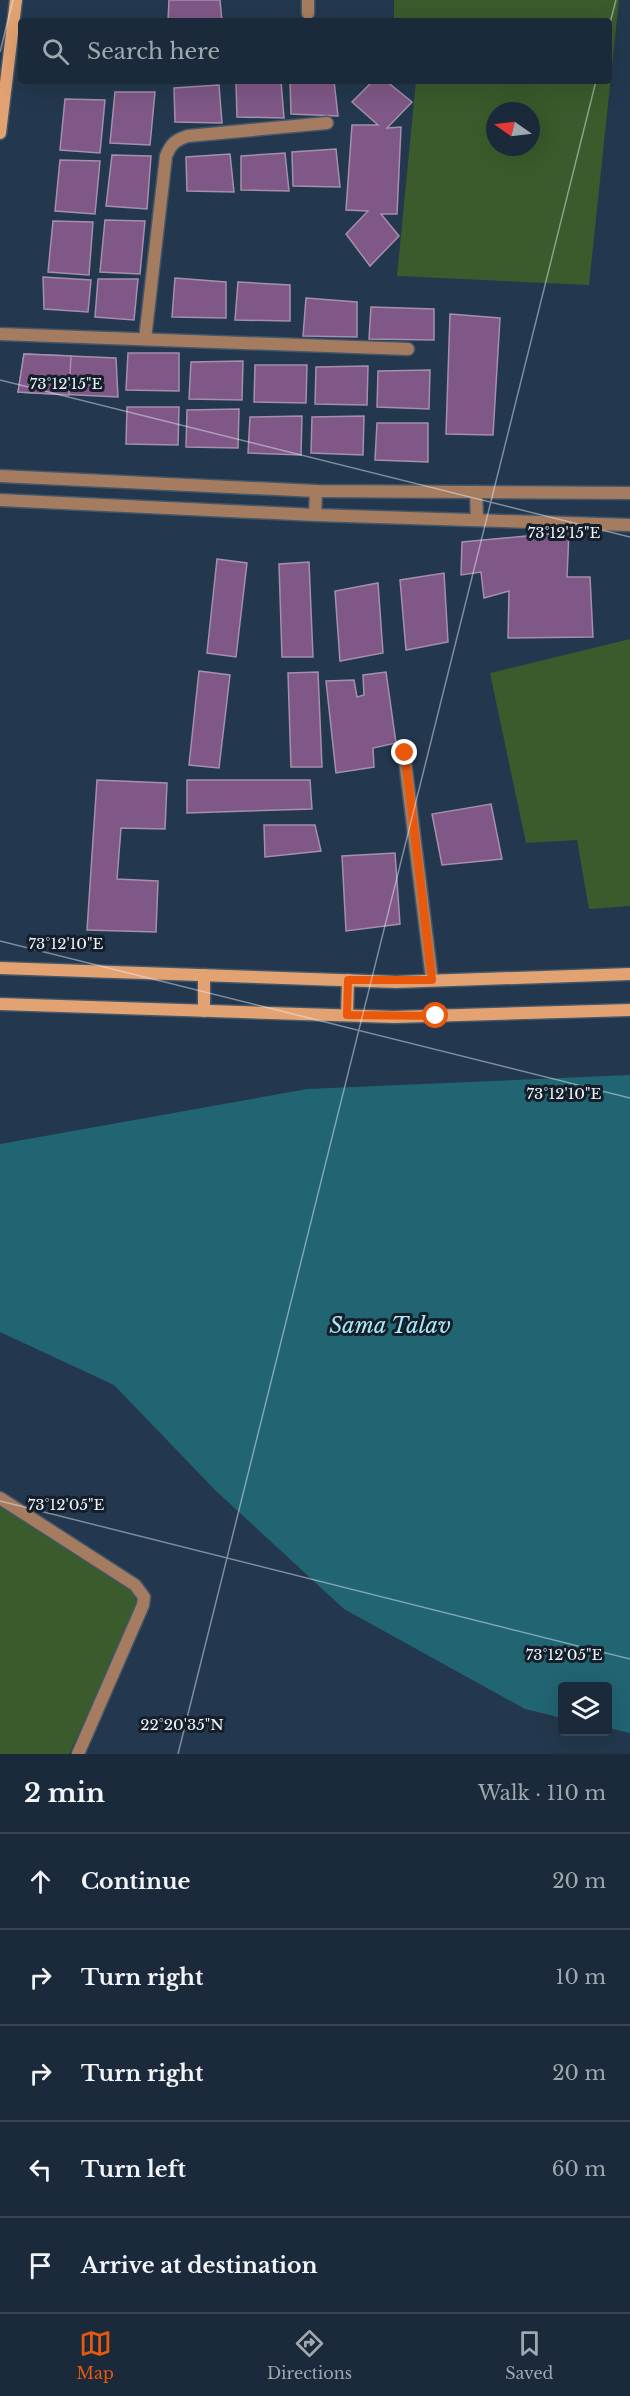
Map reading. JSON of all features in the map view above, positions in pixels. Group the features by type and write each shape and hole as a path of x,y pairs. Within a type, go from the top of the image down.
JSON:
{"main road":[{"path":"0,133 5,61 16,0"},
{"path":"0,968 348,980 630,974"},
{"path":"204,975 204,1011"},
{"path":"347,1015 348,980"},
{"path":"0,1004 394,1017 630,1010"}],"street":[{"path":"145,339 166,156 170,146 176,139 188,136 327,123"},
{"path":"0,334 408,349"},
{"path":"0,476 316,491 630,493"},
{"path":"315,515 316,491"},
{"path":"476,492 477,519"},
{"path":"0,500 315,515 630,525"},
{"path":"405,753 432,980"},
{"path":"0,1498 135,1585 144,1597 143,1605 78,1754"}],"shaded area":[{"path":"394,0 619,0 612,66 612,18 394,18"},
{"path":"416,84 610,84 589,285 397,276"},
{"path":"630,639 630,906 589,909 577,840 526,843 490,673"},
{"path":"0,1505 124,1584 136,1600 133,1619 69,1754 0,1754"}],"water":[{"name":"Sama Talav","path":"630,1075 630,1733 612,1729 612,1682 558,1682 558,1717 525,1709 344,1609 215,1490 114,1385 0,1332 0,1144 307,1089"}],"building":[{"path":"169,0 220,0 222,18 168,18"},
{"path":"236,84 281,84 284,118 237,117"},
{"path":"290,84 334,84 338,116 291,114"},
{"path":"370,84 390,84 412,102 387,128 401,127 397,214 381,214 399,236 370,266 346,234 368,211 346,210 352,125 378,125 352,102"},
{"path":"219,85 222,123 175,122 174,88"},
{"path":"115,92 155,92 150,145 110,143"},
{"path":"65,99 105,100 100,153 60,150"},
{"path":"336,149 340,187 293,186 292,152"},
{"path":"285,153 289,191 241,190 241,156"},
{"path":"230,154 234,192 187,191 186,157"},
{"path":"112,155 151,156 147,209 106,206"},
{"path":"60,160 100,161 95,214 55,211"},
{"path":"105,220 145,221 140,274 100,272"},
{"path":"53,221 93,222 89,275 48,272"},
{"path":"43,277 91,280 88,312 44,309"},
{"path":"175,278 226,282 226,318 172,317"},
{"path":"98,279 138,279 134,320 95,317"},
{"path":"238,282 290,285 290,321 235,320"},
{"path":"306,298 357,302 357,337 303,336"},
{"path":"371,307 434,309 434,340 369,339"},
{"path":"450,314 500,318 493,435 446,434"},
{"path":"128,353 179,353 179,391 126,390"},
{"path":"24,354 116,358 118,397 18,392"},
{"path":"24,354 71,356 69,395 18,392"},
{"path":"243,361 242,400 189,399 191,362"},
{"path":"255,365 307,365 306,403 254,402"},
{"path":"368,366 367,405 315,404 316,367"},
{"path":"430,370 429,409 377,407 378,371"},
{"path":"127,407 179,407 178,445 126,444"},
{"path":"239,409 238,448 186,447 187,410"},
{"path":"302,416 301,455 248,453 250,417"},
{"path":"364,416 363,455 311,453 312,417"},
{"path":"377,423 428,423 428,462 375,460"},
{"path":"569,532 567,577 590,577 593,637 508,638 509,591 484,598 481,572 461,575 462,542"},
{"path":"217,559 247,563 236,657 207,653"},
{"path":"309,562 313,657 282,657 279,564"},
{"path":"444,573 448,642 406,650 400,580"},
{"path":"378,583 383,653 340,661 335,591"},
{"path":"199,671 230,675 219,768 189,765"},
{"path":"318,672 322,767 291,767 288,673"},
{"path":"386,672 396,743 373,748 374,767 336,773 326,681 354,680 357,697 364,695 363,675"},
{"path":"97,780 167,783 165,829 121,828 117,879 158,881 156,932 87,930"},
{"path":"187,780 310,780 312,809 187,813"},
{"path":"491,804 502,859 442,865 432,814"},
{"path":"264,825 315,825 321,851 265,857"},
{"path":"395,853 400,924 346,931 342,856"}],"route":[{"path":"405,753 432,980 348,980 347,1015 436,1016"}]}
